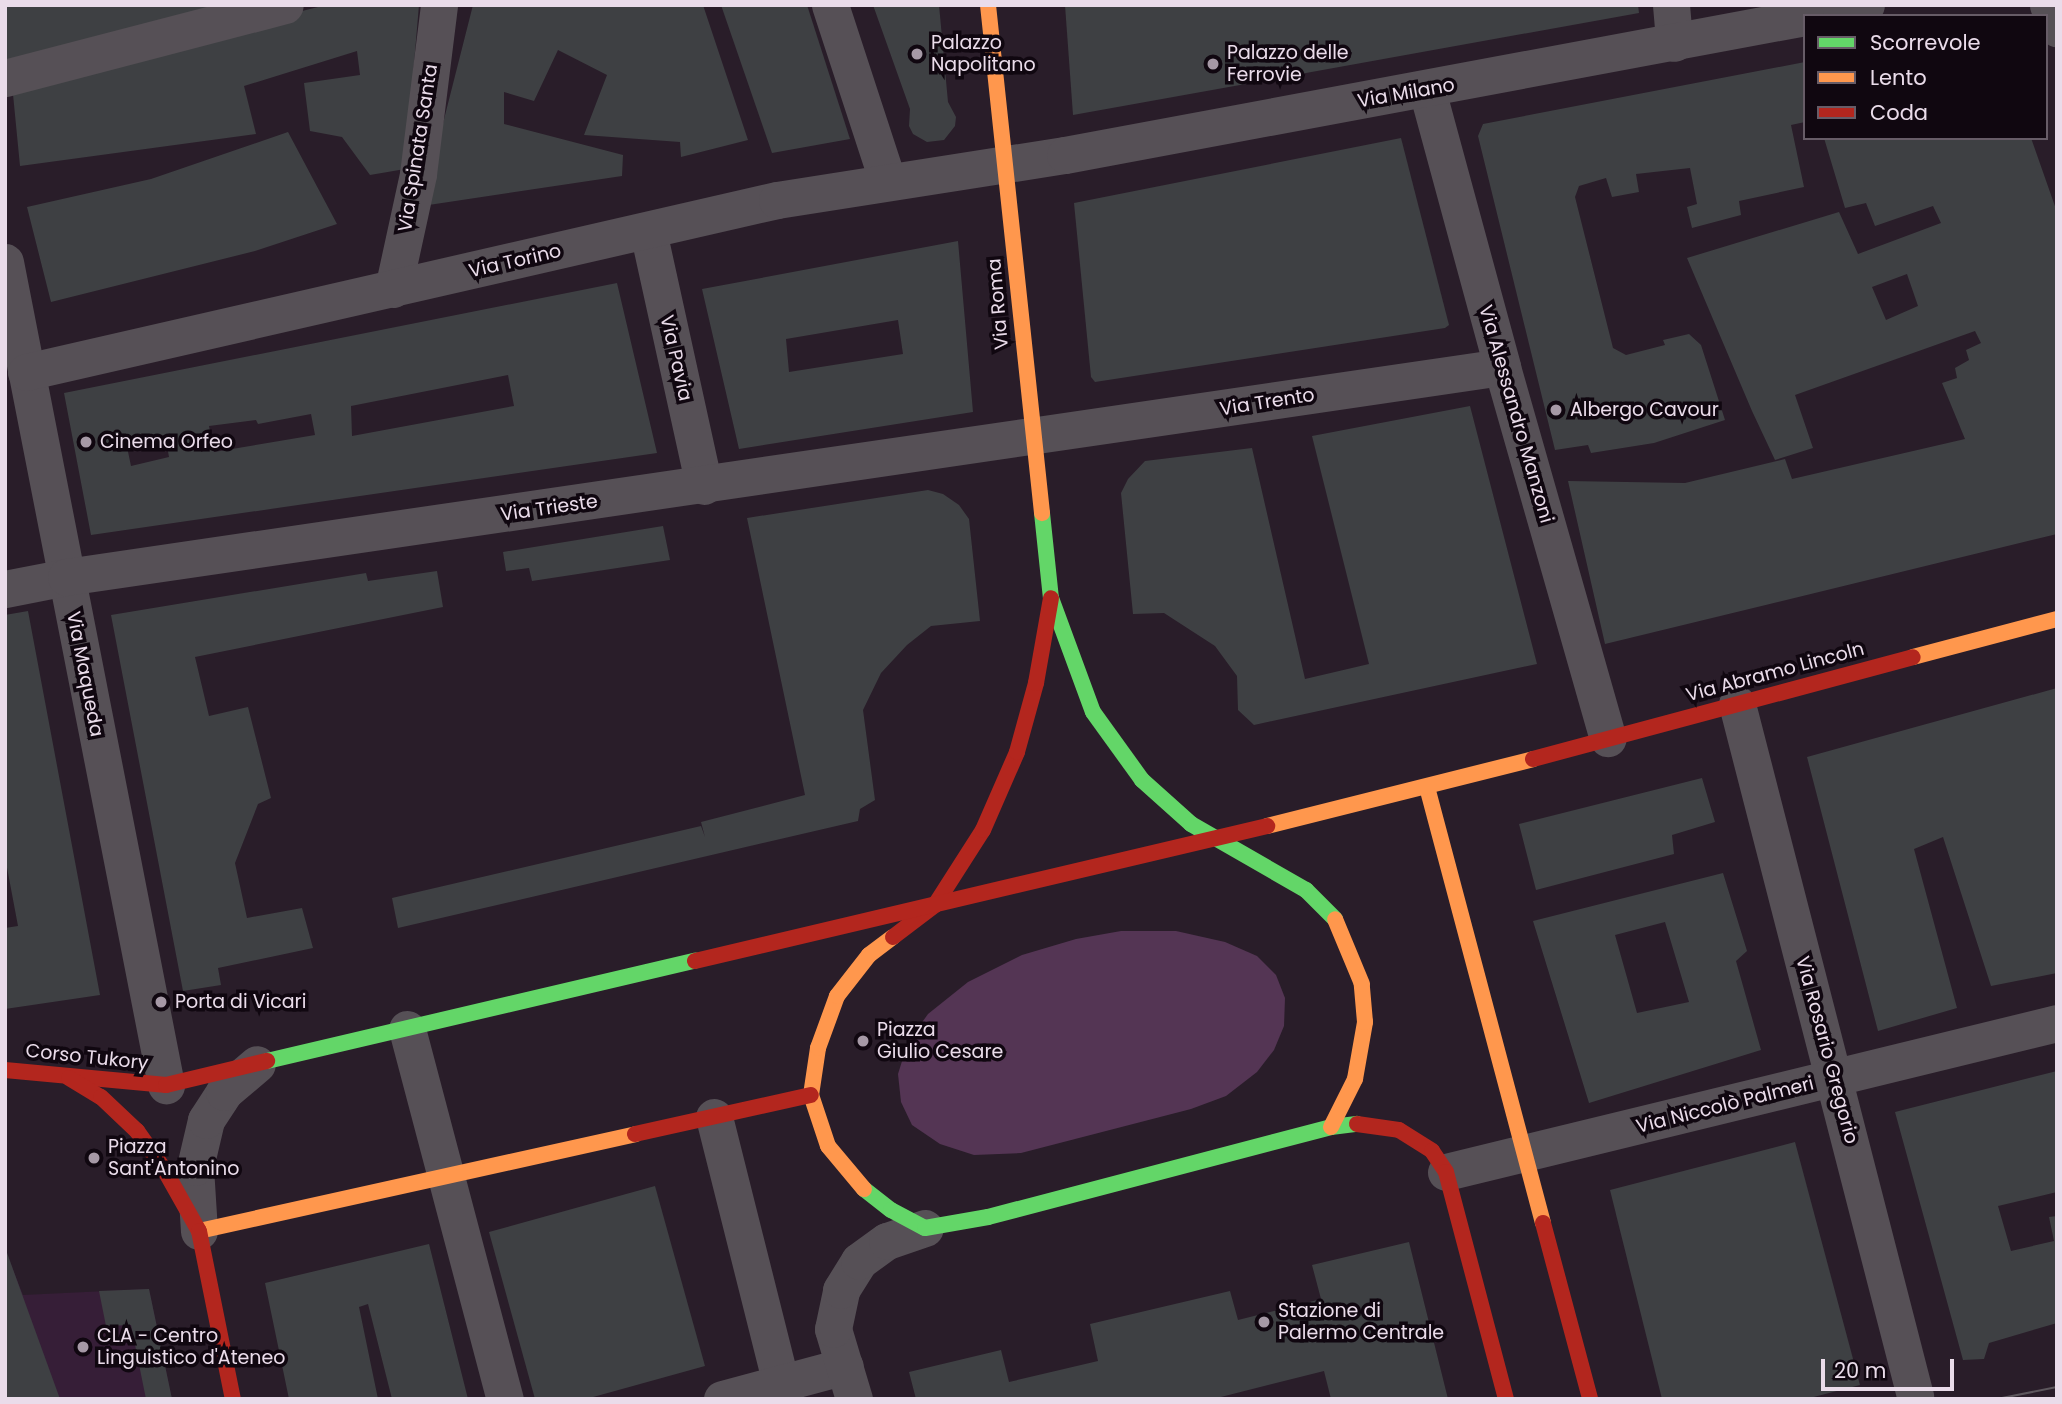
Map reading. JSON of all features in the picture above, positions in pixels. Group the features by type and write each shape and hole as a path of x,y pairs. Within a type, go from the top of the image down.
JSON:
{"street":[{"path":"5,78 285,5"},
{"name":"Via Spinata Santa","path":"393,289 418,174 439,5"},
{"path":"830,5 888,182"},
{"name":"Via Roma","path":"988,5 1051,598"},
{"path":"1671,5 1674,43"},
{"path":"1822,14 1866,5"},
{"path":"2048,5 2057,28"},
{"name":"Via Milano","path":"1006,165 1427,90 1803,17"},
{"name":"Via Alessandro Manzoni","path":"1427,90 1502,367 1608,738"},
{"name":"Via Torino","path":"26,372 777,200 1006,165"},
{"name":"Via Pavia","path":"648,231 704,485"},
{"name":"Via Maqueda","path":"5,262 12,331 26,372 166,1086"},
{"name":"Via Trento","path":"1032,438 1502,367"},
{"name":"Via Trieste","path":"5,589 1032,438"},
{"path":"1051,598 1093,712 1142,780 1214,839 1275,869 1306,890 1333,915 1351,952 1362,984 1365,1022 1355,1079 1331,1127"},
{"path":"925,1228 891,1210 856,1183 828,1146 811,1095 818,1048 837,996 869,955 935,905 983,830 1001,794 1017,752 1036,683 1051,598"},
{"name":"Via Abramo Lincoln","path":"935,905 1427,786 2057,619"},
{"name":"Via Rosario Gregorio","path":"1737,704 1915,1396"},
{"path":"1427,786 1590,1399"},
{"name":"Corso Tukory","path":"5,1070 166,1086 935,905"},
{"name":"Via Niccolò Palmeri","path":"1447,1172 2057,1023"},
{"path":"407,1029 505,1399"},
{"path":"233,1399 199,1231 195,1167 206,1120 224,1092 257,1064"},
{"path":"66,1076 101,1097 137,1131 164,1169 199,1231"},
{"path":"199,1231 811,1095"},
{"path":"714,1118 783,1391"},
{"path":"722,1399 849,1383 833,1329 841,1290 859,1261 887,1241 925,1228 988,1217 1331,1127 1359,1124 1399,1130 1432,1151 1447,1172 1506,1399"}],"shaded area":[{"path":"1121,931 1176,931 1225,942 1257,956 1276,975 1285,998 1284,1026 1274,1050 1257,1072 1226,1096 1191,1109 1021,1153 974,1155 940,1144 912,1125 901,1102 898,1074 908,1042 928,1014 968,982 1022,955 1076,939"},
{"name":"CLA - Centro Linguistico d'Ateneo","path":"5,1249 23,1295 149,1289 172,1399 5,1399"}],"building":[{"path":"5,5 224,5 5,62"},
{"path":"326,5 419,5 405,169 370,175 342,137 310,131 304,83 360,75 357,51 244,86 256,134 20,166 12,84"},
{"path":"473,5 703,5 748,140 681,157 680,142 584,135 607,75 558,50 534,101 504,92 504,124 623,155 622,176 422,206"},
{"path":"721,5 807,5 850,139 772,153"},
{"name":"Palazzo Napolitano","path":"873,5 939,5 948,102 956,117 955,126 944,140 927,142 913,134 909,126 910,109"},
{"name":"Palazzo delle Ferrovie","path":"1065,5 1638,5 1639,13 1073,115"},
{"path":"1803,62 1803,122 1791,125 1804,187 1739,201 1741,215 1692,228 1687,207 1697,204 1690,168 1636,174 1639,192 1612,197 1606,178 1579,186 1575,197 1613,348 1626,355 1665,345 1663,340 1689,334 1701,345 1725,420 1654,443 1591,453 1588,445 1555,450 1478,136 1483,124"},
{"path":"288,132 337,224 255,251 51,302 27,207 151,179"},
{"path":"1401,138 1449,325 1445,328 1095,382 1091,377 1074,203"},
{"path":"1825,140 2032,140 2057,212 2057,534 1605,644 1568,481 1685,483 1785,459 1792,479 1965,439 1942,383 1957,378 1955,368 1969,360 1966,350 1981,343 1975,331 1795,395 1813,448 1775,460 1687,258 1839,212 1858,254 1941,223 1933,206 1875,226 1866,203 1845,208","holes":["1907,274 1918,306 1886,320 1872,287"]},
{"path":"958,241 973,412 739,449 702,289","holes":["898,320 903,354 789,372 786,339"]},
{"path":"617,283 657,453 91,535 64,393","holes":["508,375 514,406 352,436 351,406","311,414 315,435 214,452 209,426 256,420 258,424","165,435 169,457 131,466 126,442"]},
{"path":"1470,406 1537,664 1254,725 1238,710 1237,676 1215,646 1164,613 1133,614 1121,493 1128,479 1145,461 1252,448 1305,679 1369,664 1312,436"},
{"path":"928,490 943,494 959,505 969,519 980,621 931,626 907,645 881,673 863,710 875,800 860,809 858,821 398,928 392,898 701,826 705,837 701,822 805,795 747,518"},
{"path":"663,526 670,560 532,581 529,568 506,571 503,552"},
{"path":"437,571 443,607 195,657 209,716 248,707 271,798 258,804 235,863 247,918 302,908 313,948 218,968 221,985 183,991 111,615 366,573 368,581"},
{"path":"28,611 100,995 5,1009 5,928 18,926 5,857 5,615"},
{"path":"2057,688 2057,973 1991,986 1943,837 1914,849 1957,1008 1878,1031 1807,757"},
{"path":"1702,778 1715,822 1672,835 1674,854 1536,890 1519,824"},
{"path":"1723,873 1747,951 1736,961 1761,1050 1589,1103 1533,921","holes":["1665,922 1689,1002 1637,1013 1615,935"]},
{"path":"2057,1071 2057,1192 1998,1206 2011,1251 2054,1241 2049,1217 2057,1216 2057,1323 1989,1343 1984,1359 1963,1360 1895,1112"},
{"path":"1795,1142 1860,1385 1806,1399 1662,1399 1610,1190"},
{"path":"655,1186 705,1366 586,1399 535,1399 489,1232"},
{"name":"Stazione di Palermo Centrale","path":"1409,1242 1448,1399 1331,1399 1324,1371 1213,1399 916,1399 909,1372 1001,1350 1009,1382 1098,1361 1090,1324 1230,1291 1238,1320 1321,1299 1312,1265"},
{"path":"429,1244 468,1399 392,1399 368,1304 359,1307 378,1399 289,1399 265,1283"},
{"path":"6,1250 60,1399 5,1399"},
{"path":"149,1289 172,1399 146,1399 131,1325 106,1326 99,1291"}],"tram line":[{"path":"1997,1399 2057,1387"}],"traffic: fast":[{"path":"1042,513 1051,598 1093,712 1142,780 1191,824 1306,890 1335,919"},
{"path":"267,1061 695,961"},
{"path":"864,1189 891,1210 925,1228 988,1217 1331,1127 1357,1124"}],"traffic: slow":[{"path":"988,5 1042,513"},
{"path":"1913,657 2057,619"},
{"path":"1267,826 1533,759"},
{"path":"1427,787 1543,1223"},
{"path":"1331,1127 1355,1079 1365,1022 1362,984 1335,919"},
{"path":"864,1189 828,1146 811,1095 818,1048 837,996 869,955 893,937"},
{"path":"199,1231 635,1134"}],"traffic: jam":[{"path":"893,937 935,905 983,830 1017,752 1036,683 1051,598"},
{"path":"1533,759 1913,657"},
{"path":"695,961 1267,826"},
{"path":"5,1070 166,1085 267,1061"},
{"path":"69,1078 101,1097 137,1131 164,1169 199,1231 233,1399"},
{"path":"635,1134 811,1095"},
{"path":"1357,1124 1399,1130 1432,1151 1446,1172 1506,1399"},
{"path":"1543,1223 1590,1399"}],"place":[{"name":"Palazzo Napolitano","path":"917,54"},
{"name":"Palazzo delle Ferrovie","path":"1213,64"},
{"name":"Albergo Cavour","path":"1556,410"},
{"name":"Cinema Orfeo","path":"86,442"},
{"name":"Porta di Vicari","path":"161,1002"},
{"name":"Piazza Giulio Cesare","path":"863,1041"},
{"name":"Piazza Sant'Antonino","path":"94,1158"},
{"name":"Stazione di Palermo Centrale","path":"1264,1322"},
{"name":"CLA - Centro Linguistico d'Ateneo","path":"83,1347"}]}
